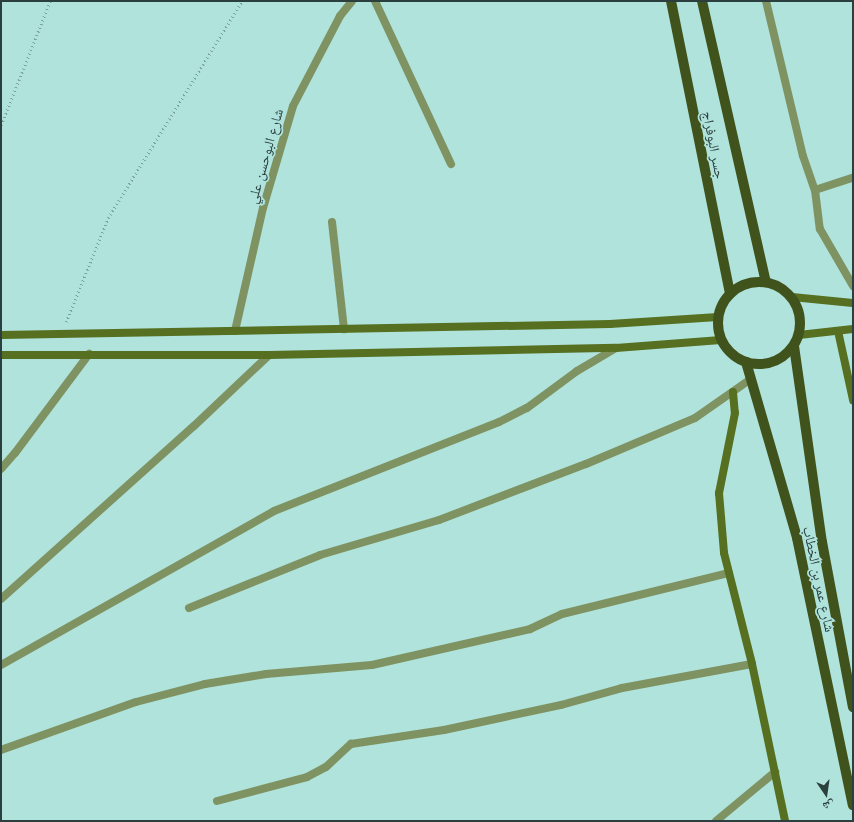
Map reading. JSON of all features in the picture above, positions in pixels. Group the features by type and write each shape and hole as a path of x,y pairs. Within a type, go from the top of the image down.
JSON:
{"main road":[{"name":"جسر البوفراج","path":"671,1 730,294"},
{"name":"جسر البوفراج","path":"702,1 766,282"},
{"path":"753,282 766,282 780,287 792,297 799,308 801,322 799,335 794,346 785,356 773,362 759,364 746,362 736,357 721,340 718,317 722,304 730,294 753,282"},
{"path":"792,297 853,303"},
{"path":"1,334 610,324 718,317"},
{"path":"799,335 853,329"},
{"path":"838,331 853,400"},
{"path":"1,355 269,354 616,348 721,340"},
{"name":"شارع عمر بن الخطاب","path":"794,346 822,542 853,707"},
{"name":"شارع عمر بن الخطاب","path":"746,362 797,538 853,805"},
{"path":"733,392 735,414 719,493 724,553 752,664 785,821"}],"street":[{"name":"شارع البوحسن علي","path":"235,331 263,208 293,106 340,16 352,1"},
{"path":"375,1 451,164"},
{"path":"766,1 803,156 815,190 820,229 853,286"},
{"path":"815,190 853,178"},
{"path":"332,222 344,329"},
{"path":"1,665 274,511 499,422 527,408 577,371 616,348"},
{"path":"1,469 15,454 89,354"},
{"path":"1,599 194,426 269,354"},
{"path":"189,608 320,555 439,520 586,464 695,418 751,379"},
{"path":"1,750 136,702 205,684 266,674 372,665 530,629 562,614 729,573"},
{"path":"217,801 307,777 326,766 351,744 444,730 561,705 622,688 752,664"},
{"path":"716,821 775,772"}],"path":[{"path":"1,126 50,1"},
{"path":"61,333 108,218 242,1"}]}
